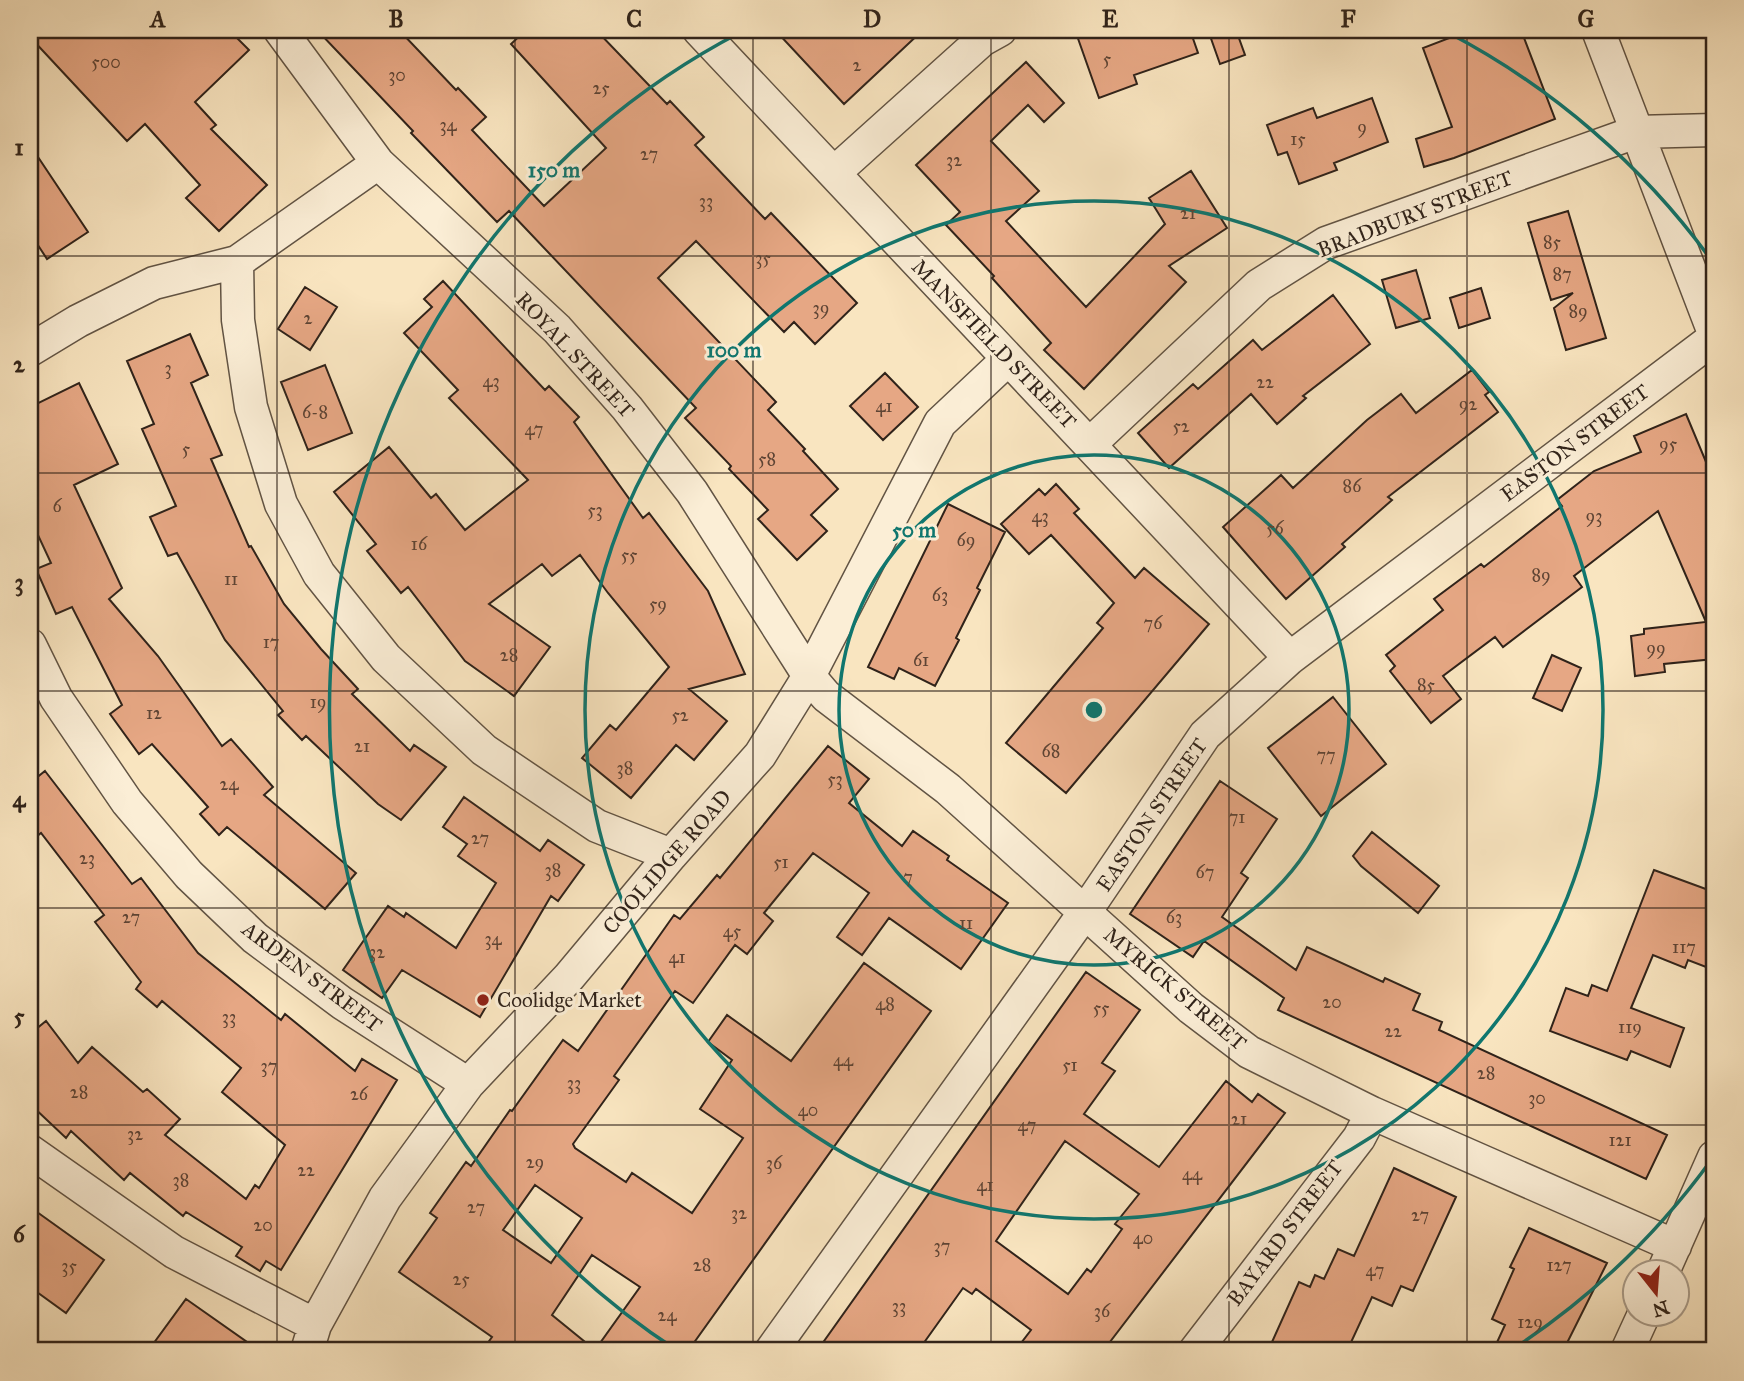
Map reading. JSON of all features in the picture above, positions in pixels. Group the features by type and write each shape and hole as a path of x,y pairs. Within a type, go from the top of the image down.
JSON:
{"street":[{"name":"ROYAL STREET","path":"280,30 378,163 557,329 627,408 692,492 809,676"},
{"name":"MANSFIELD STREET","path":"699,30 1290,657"},
{"path":"834,173 982,40 1000,30"},
{"path":"1598,30 1714,336"},
{"name":"BRADBURY STREET","path":"1090,444 1259,285 1326,243 1636,132 1714,130"},
{"path":"30,350 78,321 154,283 237,262 378,163"},
{"path":"237,262 238,320 251,407 281,504 319,574 386,658 484,750 597,826 671,855"},
{"name":"EASTON STREET","path":"771,1351 1085,912 1205,735 1290,657 1714,336"},
{"name":"COOLIDGE ROAD","path":"311,1338 385,1198 468,1084 569,977 671,855 760,755 809,676 940,423 1007,359"},
{"name":"ARDEN STREET","path":"30,645 57,698 127,802 189,875 266,946 342,1003 468,1084"},
{"name":"MYRICK STREET","path":"809,676 826,696 948,789 1191,1008 1249,1052 1667,1258"},
{"name":"BAYARD STREET","path":"1195,1351 1359,1138 1372,1113"},
{"path":"30,1151 174,1252 311,1338"},
{"path":"1669,1258 1714,1157"},
{"path":"1627,1351 1638,1328"}],"building":[{"path":"30,30 229,30 249,50 195,102 216,125 211,129 267,185 219,231 186,198 200,185 145,124 127,141 30,37"},
{"path":"317,30 399,30 456,90 458,88 486,117 472,130 544,206 606,148 511,44 526,30 596,30 667,104 670,101 704,137 695,145 765,219 771,213 857,303 815,344 794,322 784,332 696,241 658,278 776,402 768,410 838,489 811,515 827,531 797,560 758,519 768,510 685,418 696,408 509,211 497,222"},
{"path":"775,30 923,30 844,104"},
{"path":"1075,30 1190,30 1198,53 1134,75 1137,84 1099,98"},
{"path":"1208,30 1236,30 1245,55 1220,64"},
{"path":"1470,30 1521,30 1555,119 1424,167 1416,139 1452,127 1423,48"},
{"path":"1026,62 1064,103 1044,122 1028,105 991,141 1039,191 1006,221 1086,307 1165,224 1149,198 1191,171 1227,228 1169,266 1186,282 1084,389 1044,350 1051,343 946,225 960,212 916,165"},
{"path":"1372,98 1388,142 1334,163 1337,170 1299,184 1287,152 1278,155 1267,125 1313,108 1317,118"},
{"path":"30,145 88,232 47,259 30,233"},
{"path":"1568,211 1606,338 1566,350 1554,308 1573,293 1551,300 1528,223"},
{"path":"1416,270 1430,318 1396,328 1382,280"},
{"path":"443,281 545,390 549,386 579,417 574,422 643,518 649,513 708,591 745,674 689,689 727,721 694,760 676,745 631,798 582,758 610,725 616,730 669,667 580,555 552,576 542,564 489,604 550,647 514,696 465,661 408,587 401,593 367,551 376,544 334,492 389,447 431,498 436,494 465,530 528,480 449,398 458,390 404,333 432,307 424,299"},
{"path":"305,287 337,307 310,350 278,329"},
{"path":"1481,288 1490,318 1459,328 1450,298"},
{"path":"1333,295 1370,344 1303,396 1306,398 1277,424 1251,394 1169,468 1138,433 1193,384 1198,389 1253,340 1262,350"},
{"path":"190,334 208,375 191,383 222,455 211,459 249,547 251,546 284,604 358,689 352,694 410,751 414,745 446,767 401,820 378,804 306,736 302,740 278,715 283,711 225,640 177,553 168,556 150,517 176,506 142,429 154,424 127,361"},
{"path":"325,365 352,433 308,450 281,382"},
{"path":"1472,370 1489,392 1485,395 1498,412 1388,497 1392,500 1342,544 1345,547 1286,599 1223,527 1281,475 1293,488 1367,420 1401,394 1416,413"},
{"path":"885,373 918,407 883,440 850,406"},
{"path":"79,383 118,464 74,485 122,588 109,599 158,656 222,746 231,739 273,787 264,795 356,873 325,909 227,827 219,835 200,814 208,807 152,744 139,754 110,714 122,705 72,607 56,614 36,569 51,563 30,518 30,407"},
{"path":"1686,414 1714,481 1714,659 1664,664 1665,672 1635,676 1631,636 1644,634 1644,629 1706,622 1658,511 1574,576 1582,587 1503,647 1495,637 1443,676 1461,699 1431,723 1390,671 1395,666 1386,655 1443,610 1434,599 1481,564 1484,567 1562,506 1557,500 1594,471 1641,452 1634,436"},
{"path":"1056,484 1079,509 1074,513 1135,578 1144,568 1209,624 1066,793 1006,743 1103,628 1097,623 1114,603 1051,535 1029,554 1001,524 1039,489 1045,495"},
{"path":"948,504 1005,532 977,588 980,590 956,638 959,640 935,686 899,668 894,679 868,667"},
{"path":"1552,655 1581,668 1562,711 1533,698"},
{"path":"1333,697 1386,764 1321,816 1268,748"},
{"path":"828,746 869,779 849,803 902,846 913,831 949,856 947,860 1008,903 961,969 889,918 862,955 837,937 869,893 813,853 764,913 773,921 747,954 735,945 693,1003 675,991 614,1076 619,1080 573,1144 575,1148 626,1182 632,1173 692,1213 743,1138 700,1109 732,1060 708,1042 727,1015 791,1061 864,963 931,1011 688,1351 482,1351 492,1337 399,1272 437,1218 430,1213 466,1162 471,1166 563,1040 578,1051 674,915 680,919 717,875 720,878","holes":["535,1185 582,1218 551,1263 503,1230","592,1255 640,1287 595,1350 552,1315"]},
{"path":"45,771 132,884 141,878 198,953 281,1020 285,1014 355,1071 362,1059 397,1080 281,1270 266,1261 260,1271 236,1256 242,1247 186,1212 183,1216 130,1173 124,1180 71,1131 66,1138 30,1104 30,1034 46,1021 78,1063 92,1047 143,1092 147,1089 180,1119 165,1135 246,1199 255,1185 259,1188 285,1145 222,1092 241,1068 162,1001 157,1007 136,989 141,982 95,922 104,915 41,833 30,842 30,783"},
{"path":"1220,781 1277,819 1241,873 1248,878 1222,917 1296,970 1307,947 1383,982 1385,978 1420,994 1413,1010 1442,1022 1439,1030 1667,1135 1646,1179 1278,1010 1284,998 1204,941 1193,957 1130,914"},
{"path":"464,797 540,851 548,840 584,865 558,901 551,896 480,1017 402,970 382,998 343,970 388,906 404,917 406,913 456,948 496,883 458,856 467,844 443,827"},
{"path":"1372,832 1439,886 1418,913 1361,866 1353,856"},
{"path":"1654,870 1714,892 1714,970 1688,960 1685,968 1653,955 1631,1008 1684,1028 1670,1067 1631,1051 1627,1060 1550,1031 1566,988 1588,996 1592,985 1607,991"},
{"path":"1086,972 1140,1010 1102,1063 1115,1071 1084,1114 1159,1167 1226,1081 1252,1102 1258,1094 1285,1113 1103,1351 1015,1351 1031,1330 976,1289 972,1294 963,1288 918,1351 817,1351","holes":["1065,1141 1139,1194 1115,1224 1122,1229 1091,1272 1087,1269 1068,1294 996,1241"]},
{"path":"1394,1168 1456,1197 1413,1291 1401,1286 1392,1306 1372,1297 1347,1351 1268,1351 1299,1282 1310,1287 1315,1275 1324,1279 1338,1249 1354,1256"},
{"path":"30,1207 104,1260 66,1313 30,1287"},
{"path":"1529,1228 1607,1263 1563,1351 1493,1351 1505,1325 1492,1319 1514,1269 1510,1267"},
{"path":"186,1299 260,1351 148,1351"}],"place":[{"name":"Coolidge Market","path":"483,1000"}]}
